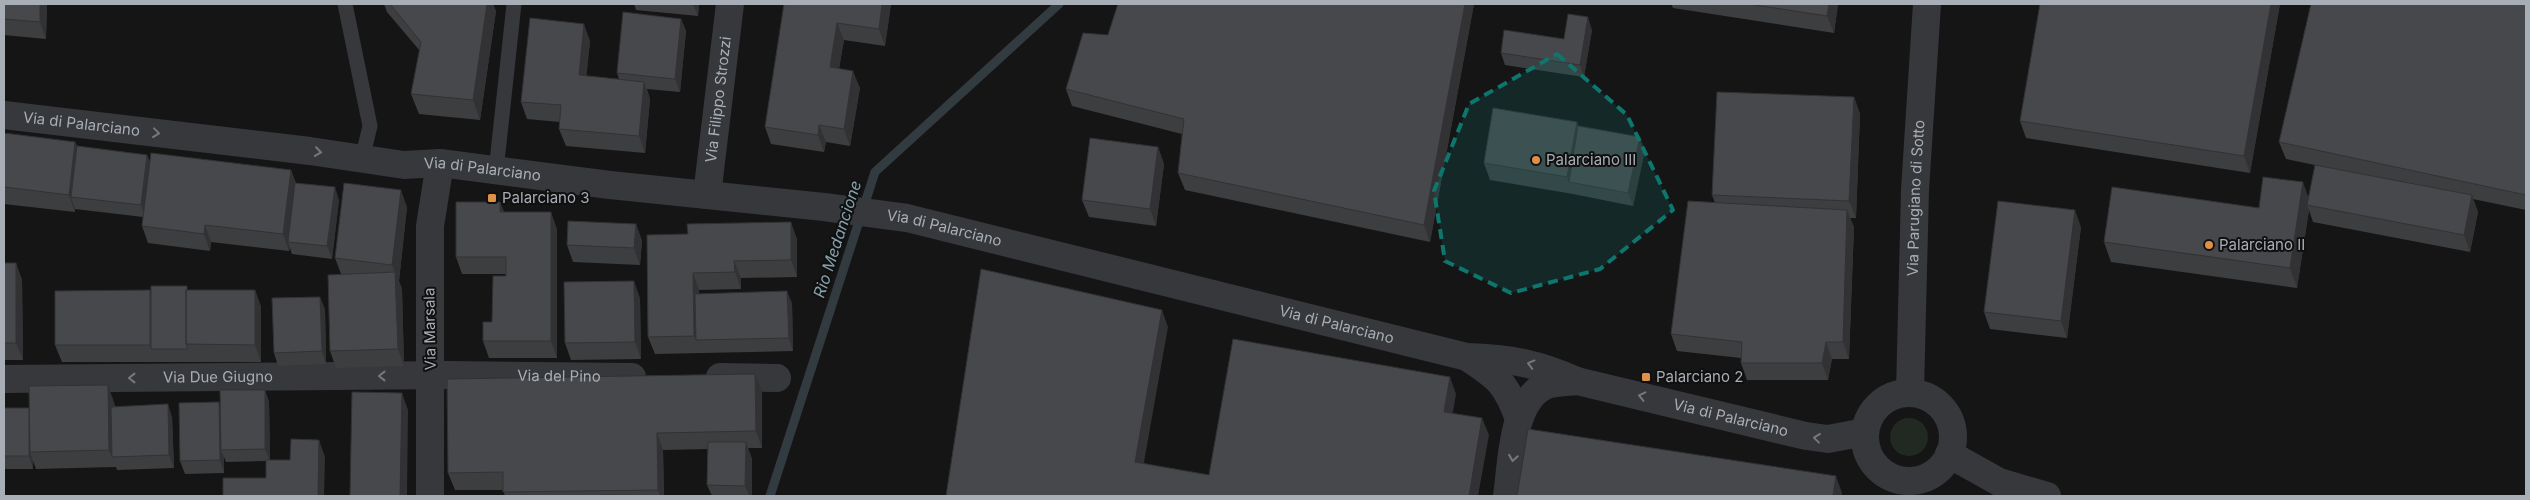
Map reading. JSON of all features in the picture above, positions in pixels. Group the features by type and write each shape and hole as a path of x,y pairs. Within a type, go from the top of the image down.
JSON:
{"street":[{"name":"Via Filippo Strozzi","path":"707,195 730,4"},
{"name":"Via Parugiano di Sotto","path":"1910,392 1915,190 1927,4"},
{"name":"Via di Palarciano","path":"4,115 404,165 440,163 907,218 1468,357 1505,358 1550,369 1577,381 1806,436 1828,439 1865,432"},
{"name":"Via Marsala","path":"430,496 430,226 440,163"},
{"path":"1468,357 1494,374 1504,384 1519,419"},
{"name":"Via del Pino","path":"431,376 658,377"},
{"name":"Via Due Giugno","path":"4,379 431,376"},
{"path":"698,377 778,378"},
{"path":"1507,496 1519,419 1523,405 1534,392 1549,384 1577,381"},
{"path":"1910,392 1930,399 1946,413 1952,426 1949,454 1923,487 1910,481 1895,479 1882,472 1871,460 1866,446 1865,432 1868,419 1875,408 1885,399 1897,394 1910,392"},
{"path":"1949,454 1999,482 2047,496"}],"lane":[{"path":"345,4 370,126 362,159"},
{"path":"496,171 514,4"}],"highlighted area":[{"path":"1557,54 1627,115 1673,210 1600,269 1511,293 1445,261 1434,191 1469,104"}],"shaded area":[{"path":"1909,418 1922,424 1928,437 1922,450 1909,456 1896,450 1890,437 1896,424"}],"building":[{"path":"4,4 40,4 40,22 4,19"},
{"path":"390,4 487,4 473,100 411,94 421,42"},
{"path":"784,4 882,4 879,29 837,23 830,67 853,71 844,129 819,125 818,135 765,127"},
{"path":"1118,4 1465,4 1424,225 1178,173 1184,119 1066,89 1083,33 1108,35"},
{"path":"1749,4 1829,4 1827,16"},
{"path":"2040,4 2271,4 2244,156 2020,121"},
{"path":"2311,4 2526,4 2526,195 2279,142"},
{"path":"623,12 681,19 675,79 617,73"},
{"path":"1568,14 1588,17 1580,65 1501,53 1504,30 1564,39"},
{"path":"530,18 584,24 579,75 644,82 639,136 559,129 561,105 521,102"},
{"path":"1717,92 1854,97 1849,201 1712,195"},
{"name":"Palarciano III","path":"1493,108 1577,122 1567,177 1484,163"},
{"path":"1578,126 1640,137 1628,193 1569,182"},
{"path":"4,133 75,142 69,195 4,187"},
{"path":"1090,138 1158,147 1150,209 1082,200"},
{"path":"77,146 147,155 141,205 71,197"},
{"path":"151,153 291,170 283,234 205,225 204,234 142,226"},
{"path":"2315,165 2472,195 2464,235 2307,205"},
{"name":"Palarciano II","path":"2263,177 2303,182 2290,268 2104,242 2112,187 2259,208"},
{"path":"295,183 335,187 327,246 288,242"},
{"path":"344,183 401,190 392,265 335,258"},
{"path":"1688,201 1847,210 1843,342 1826,342 1822,363 1741,363 1742,342 1671,334"},
{"path":"1998,201 2075,210 2061,321 1984,312"},
{"path":"456,202 500,202 500,212 551,212 551,341 483,341 483,322 492,322 493,276 506,276 506,257 456,257"},
{"path":"568,221 636,224 634,248 567,245"},
{"path":"791,222 791,260 734,261 735,272 693,273 694,336 648,337 647,235 688,234 687,224"},
{"path":"4,263 16,263 16,343 4,343"},
{"path":"981,269 1162,310 1135,462 1209,475 1233,339 1450,377 1444,412 1482,418 1469,496 946,496"},
{"path":"395,272 398,349 330,351 328,275"},
{"path":"634,281 635,342 565,343 564,282"},
{"path":"151,286 187,286 186,344 188,349 151,349"},
{"path":"150,290 150,345 55,345 55,291"},
{"path":"186,290 255,290 255,345 186,344"},
{"path":"787,291 789,338 696,340 695,294"},
{"path":"320,297 322,351 274,353 272,298"},
{"path":"755,374 756,431 657,433 658,490 503,492 503,472 448,473 447,379"},
{"path":"108,385 109,450 30,452 29,386"},
{"path":"220,390 265,390 265,449 221,450"},
{"path":"352,392 402,393 400,496 350,496"},
{"path":"219,402 220,460 180,461 179,403"},
{"path":"168,404 169,455 112,457 111,407"},
{"path":"4,408 29,408 29,456 4,456"},
{"path":"1528,429 1836,476 1833,496 1517,496"},
{"path":"291,439 319,440 318,496 223,496 223,478 266,478 266,460 290,460"},
{"path":"708,442 746,442 745,486 707,485"},
{"path":"600,495 692,496 600,496"}],"waterway":[{"name":"Rio Medancione","path":"770,496 875,172 1059,4"}],"place":[{"name":"Palarciano III","path":"1536,160"},
{"name":"Palarciano 3","path":"492,198"},
{"name":"Palarciano II","path":"2209,245"},
{"name":"Palarciano 2","path":"1646,377"}]}
